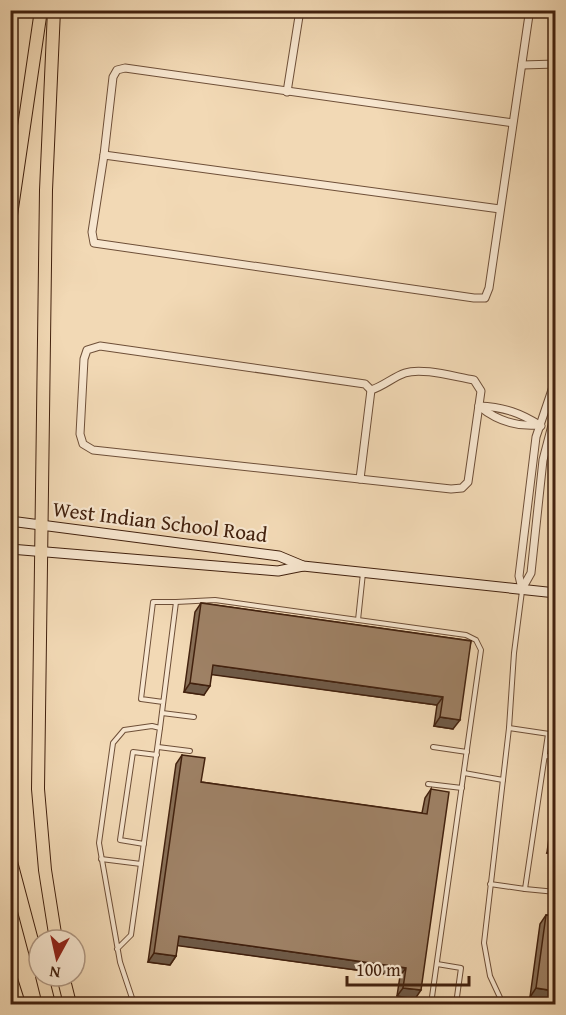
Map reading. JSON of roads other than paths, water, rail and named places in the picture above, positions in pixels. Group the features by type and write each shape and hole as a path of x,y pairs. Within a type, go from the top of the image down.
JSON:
{"highway":[{"path":"10,222 40,10"},
{"path":"54,10 48,144 40,525 38,789 45,870 54,928"},
{"path":"10,858 29,928"},
{"path":"10,976 19,1005"},
{"path":"45,988 49,1005"},
{"path":"66,988 70,1005"}],"main road":[{"name":"West Indian School Road","path":"10,521 279,556 303,566 555,593"},
{"name":"West Indian School Road","path":"15,549 279,571 303,566"}],"street":[{"path":"287,92 300,10"},
{"path":"513,123 125,68 117,70 113,77 92,232 94,243 486,298 530,15 528,10"},
{"path":"522,65 555,64"},
{"path":"104,155 500,209"},
{"path":"100,346 365,384 371,390 382,387 403,374 415,370 474,380 481,391 468,482 462,488 451,489 93,450 83,444 80,434 84,359 87,350 100,346"},
{"path":"522,589 519,576 532,458 539,425 555,378"},
{"path":"360,479 371,390"},
{"path":"479,406 496,407 528,417 549,430"},
{"path":"522,589 531,573 543,460 555,410"}],"lane":[{"path":"358,620 363,572"},
{"path":"503,1005 490,976 484,943 509,728 514,652 522,589"},
{"path":"164,702 141,699 153,602 215,600 466,634 476,640 481,650 431,1005"},
{"path":"117,949 131,935 176,602"},
{"path":"162,713 194,717"},
{"path":"134,1005 117,949 99,843 113,743 124,730 152,726 160,728"},
{"path":"509,728 555,735"},
{"path":"525,889 548,734"},
{"path":"158,747 190,752"},
{"path":"433,747 467,752"},
{"path":"144,844 120,840 133,752 157,755"},
{"path":"545,756 555,757"},
{"path":"464,773 503,780"},
{"path":"428,784 462,788"},
{"path":"101,859 141,864"},
{"path":"490,884 555,892"},
{"path":"437,964 461,968 456,1005"}]}
